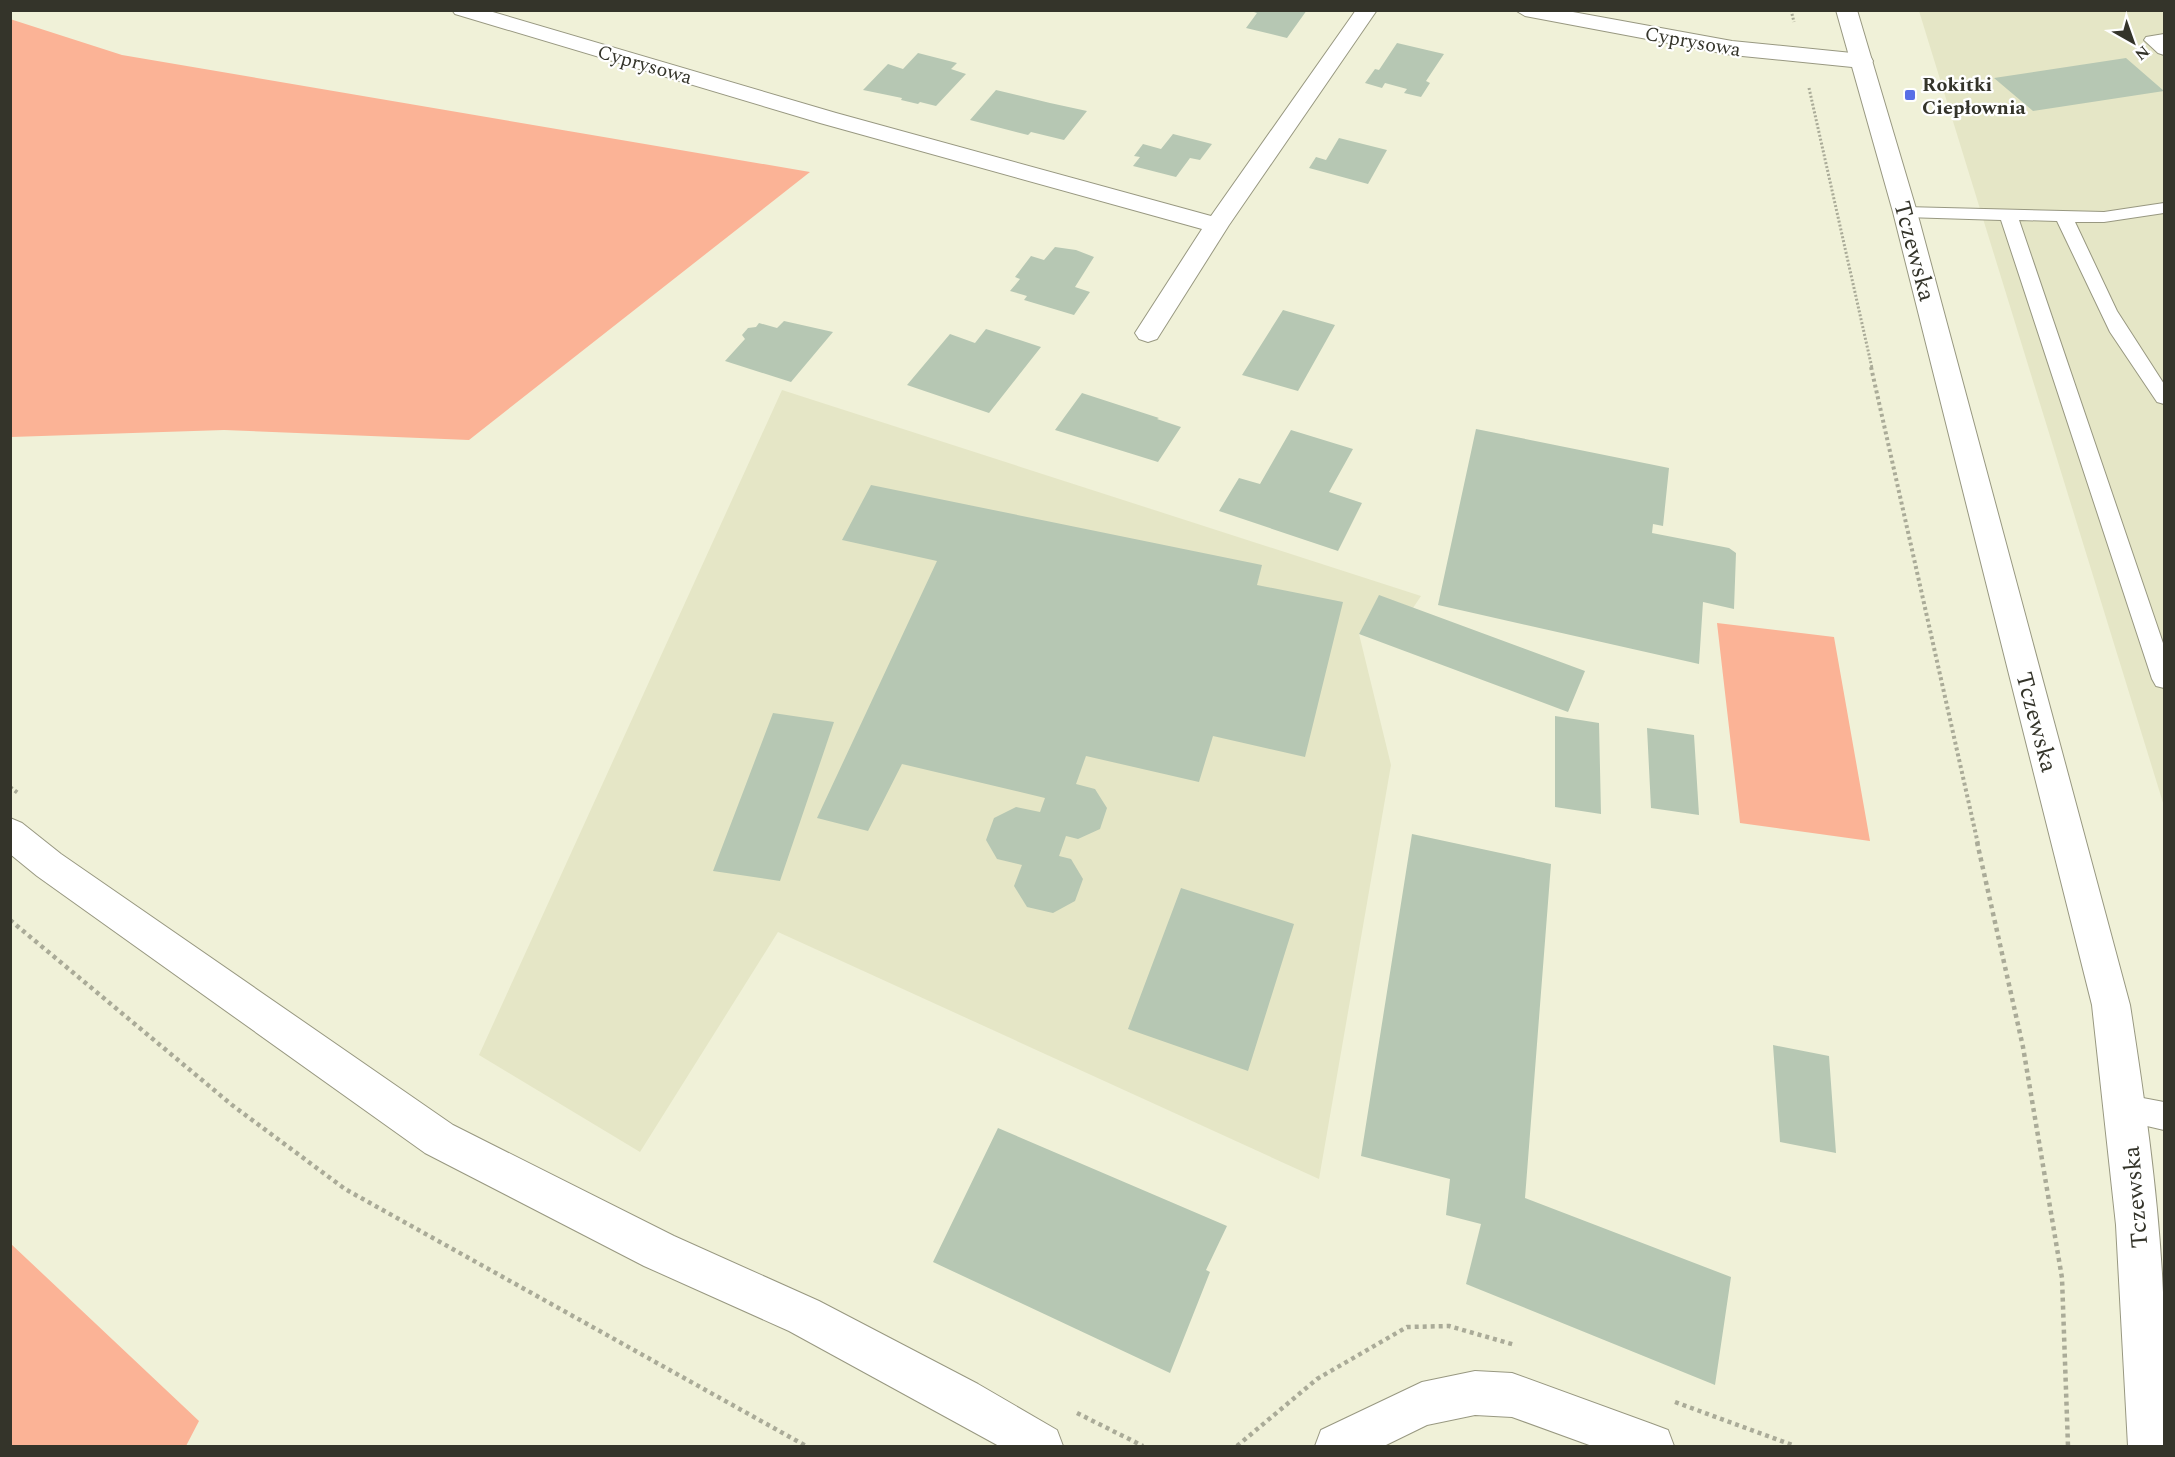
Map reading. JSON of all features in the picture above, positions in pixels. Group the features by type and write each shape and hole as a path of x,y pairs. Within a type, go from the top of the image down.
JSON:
{"street":[{"name":"Cyprysowa","path":"462,10 828,118 1217,225"},
{"path":"1148,333 1217,225 1367,10"},
{"name":"Cyprysowa","path":"1525,10 1732,48 1802,57 1862,61"},
{"name":"Tczewska","path":"1846,10 1905,212 2111,1005 2127,1109 2143,1298 2150,1446"},
{"path":"10,833 50,865 439,1139 659,1251 804,1316 962,1400 1041,1446"},
{"path":"1338,1446 1422,1404 1475,1393 1512,1395 1652,1446"}],"lane":[{"path":"2164,39 2152,40 2164,50"},
{"path":"1905,212 2104,217 2164,208"},
{"path":"2009,216 2164,679"},
{"path":"2064,217 2099,297 2134,359 2164,398"},
{"path":"2127,1109 2164,1116"}],"path":[{"path":"1791,10 2023,1047 2062,1278 2068,1446"},
{"path":"10,787 22,796"},
{"path":"10,920 232,1105 345,1189 806,1446"},
{"path":"1071,1410 1143,1446"}],"shaded area":[{"path":"1919,11 2164,11 2164,806"},
{"path":"10,19 122,55 810,172 469,440 224,430 11,437"},
{"path":"782,390 1421,596 1413,608 1379,596 1359,634 1391,765 1319,1179 778,932 640,1152 479,1055"},
{"path":"1717,623 1834,637 1870,841 1740,823"},
{"path":"10,1243 199,1421 186,1446 11,1446"}],"building":[{"path":"1248,10 1307,10 1287,38 1246,28 1257,13"},
{"path":"1397,43 1444,54 1426,81 1430,83 1421,97 1404,93 1407,89 1385,83 1382,88 1365,83 1375,69 1379,70"},
{"path":"918,53 957,63 951,69 966,74 936,106 920,102 918,104 901,100 902,98 863,90 888,64 903,69"},
{"path":"2126,58 2164,91 2033,111 1994,78"},
{"path":"996,90 1087,111 1064,140 1031,132 1028,135 970,120"},
{"path":"1173,134 1212,144 1200,160 1190,158 1176,177 1133,166 1140,157 1134,156 1143,144 1161,149"},
{"path":"1339,138 1387,150 1368,184 1309,168 1316,157 1326,160"},
{"path":"1055,247 1076,250 1094,257 1075,287 1090,292 1074,315 1024,300 1027,296 1010,291 1020,279 1015,277 1031,256 1044,260"},
{"path":"1283,310 1335,325 1298,391 1242,375"},
{"path":"784,321 833,332 791,382 725,361 745,339 742,335 748,328 756,327 759,323 777,328"},
{"path":"986,329 1041,347 989,413 907,385 950,334 975,343"},
{"path":"1082,393 1181,427 1158,462 1055,430"},
{"path":"1476,429 1669,468 1663,526 1653,524 1652,533 1729,548 1736,553 1734,609 1703,602 1699,664 1438,605"},
{"path":"1291,430 1353,449 1329,492 1362,503 1338,551 1219,511 1239,478 1260,484"},
{"path":"871,485 1262,565 1257,585 1343,602 1305,757 1213,736 1199,782 1086,756 1076,784 1095,789 1107,808 1100,829 1078,839 1066,836 1059,856 1071,859 1083,879 1075,901 1053,913 1027,907 1014,886 1022,865 997,859 986,840 994,818 1016,807 1040,812 1045,798 902,764 868,831 817,818 937,561 842,540"},
{"path":"1379,595 1585,671 1568,712 1359,634"},
{"path":"773,713 834,722 780,881 713,871"},
{"path":"1555,716 1599,723 1601,814 1555,807"},
{"path":"1647,728 1694,735 1699,815 1651,808"},
{"path":"1412,834 1551,864 1525,1198 1731,1277 1715,1385 1466,1284 1481,1224 1446,1215 1450,1179 1361,1156"},
{"path":"1181,888 1294,924 1248,1071 1128,1029"},
{"path":"1773,1045 1829,1056 1836,1153 1780,1142"},
{"path":"998,1128 1227,1226 1206,1270 1210,1272 1170,1373 933,1262"}],"place":[{"name":"Rokitki Ciepłownia","path":"1910,95"}]}
